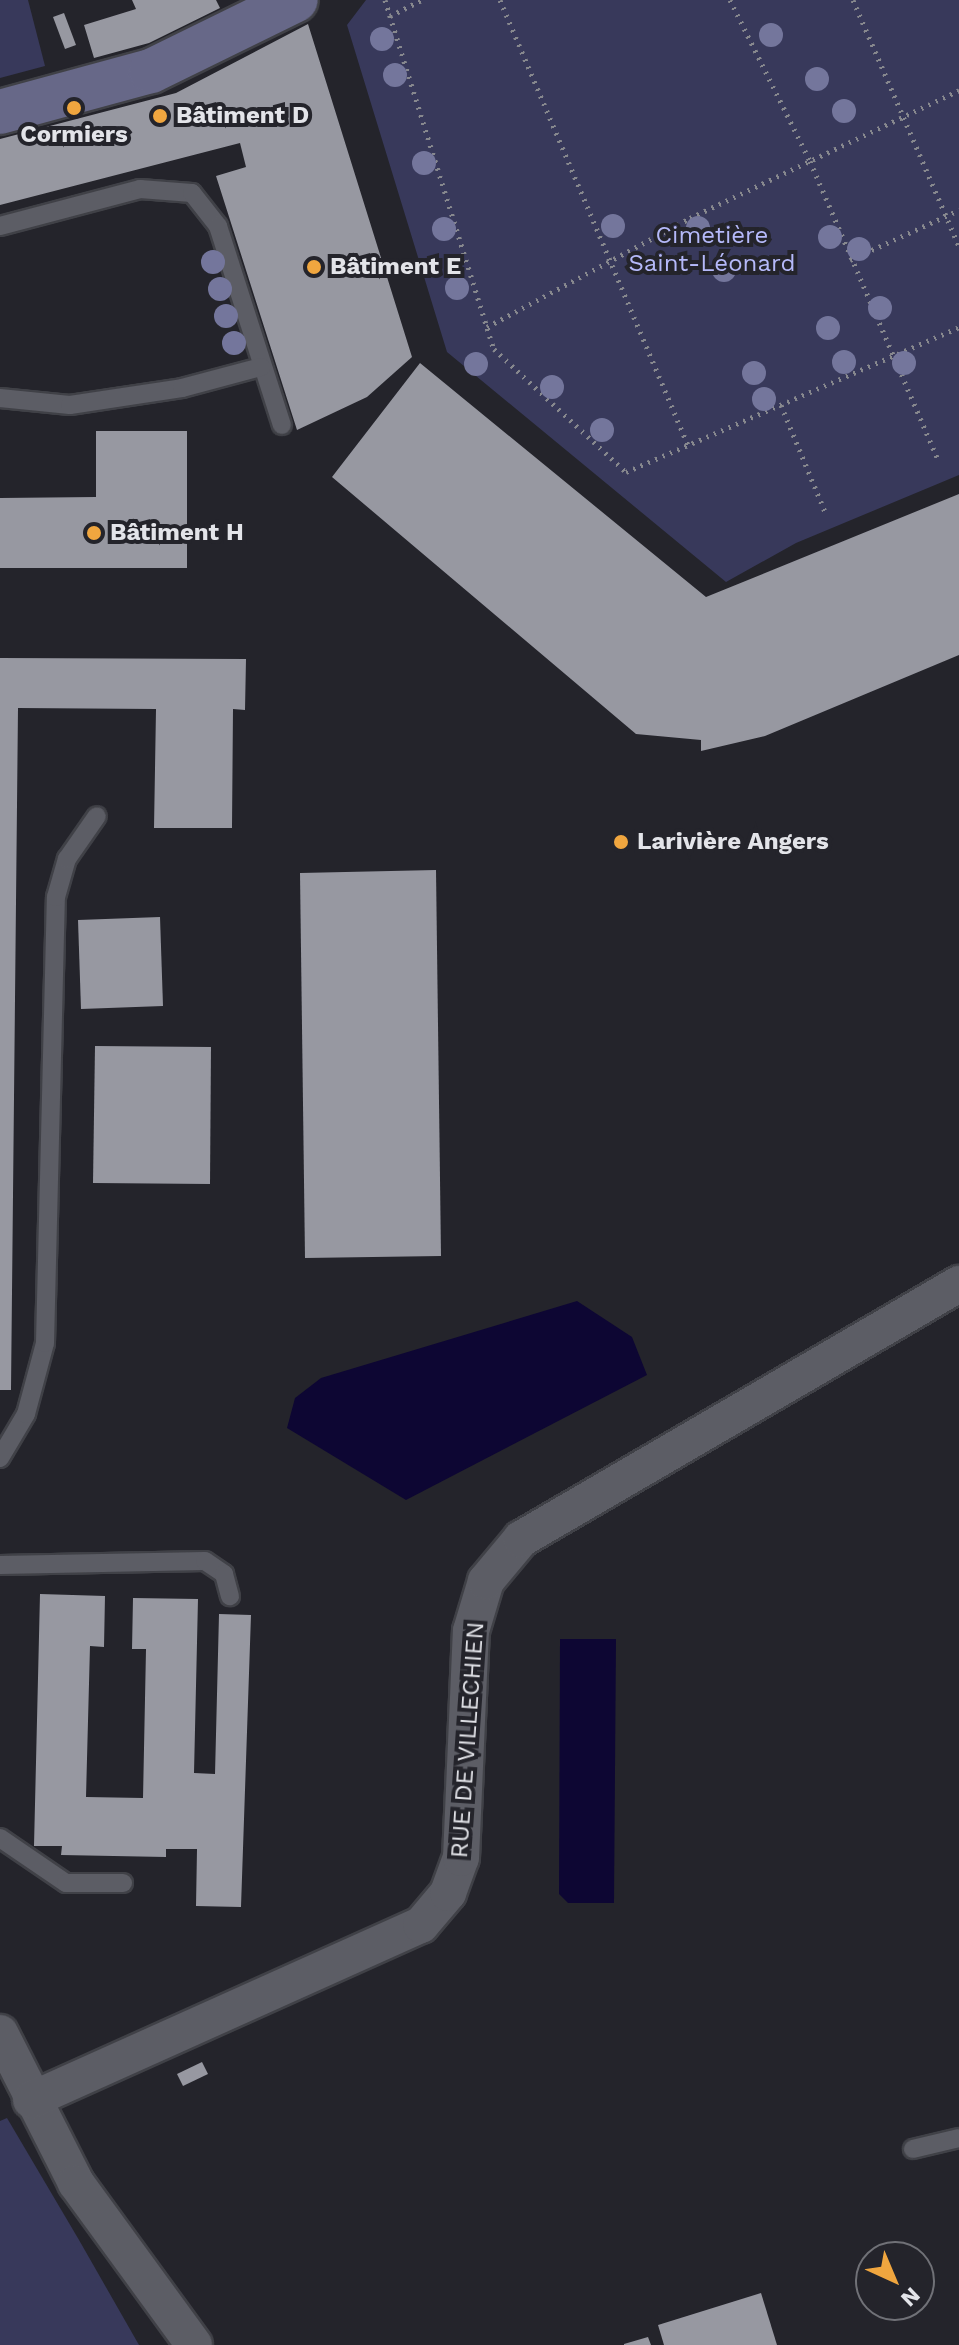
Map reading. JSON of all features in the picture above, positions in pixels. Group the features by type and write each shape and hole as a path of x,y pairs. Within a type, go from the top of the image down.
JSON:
{"street":[{"path":"0,112 151,71 296,0"},
{"name":"RUE DE VILLECHIEN","path":"31,2100 421,1925 448,1893 461,1858 471,1631 494,1571 521,1539 959,1284"},
{"path":"0,2033 31,2100 127,2260 194,2345"}],"lane":[{"path":"0,226 140,189 192,193 218,226 282,425"},
{"path":"0,398 70,405 182,388 261,367"},
{"path":"0,1458 26,1414 45,1343 56,897 67,859 97,816"},
{"path":"0,1565 205,1561 224,1574 230,1596"},
{"path":"0,1838 66,1883 123,1883"},
{"path":"913,2149 959,2138"}],"path":[{"path":"385,0 494,349 626,472 959,327"},
{"path":"390,16 422,0"},
{"path":"500,0 688,445"},
{"path":"730,0 810,161 938,459"},
{"path":"853,0 959,246"},
{"path":"487,327 610,260 959,90"},
{"path":"850,260 959,210"},
{"path":"781,405 825,512"}],"green space":[{"path":"0,0 28,0 45,66 0,78"},
{"name":"Cimetière Saint-Léonard","path":"366,0 959,0 959,475 796,543 726,582 447,352 347,25"},
{"path":"7,2118 139,2345 0,2345 0,2121"}],"shaded area":[{"path":"577,1301 632,1337 647,1375 406,1500 287,1428 295,1398 321,1378"},
{"path":"560,1639 616,1639 614,1903 568,1903 559,1894"}],"building":[{"path":"132,0 216,0 220,8 149,43 94,58 84,25 136,9"},
{"path":"64,13 76,45 65,49 53,17"},
{"name":"Bâtiment E","path":"308,24 412,357 367,397 297,430 216,176 246,167 240,143 0,205 0,139 176,93"},
{"path":"420,363 706,597 959,494 959,655 765,736 701,751 701,740 636,734 332,477"},
{"name":"Bâtiment H","path":"96,431 187,431 187,568 0,568 0,498 96,497"},
{"path":"0,658 246,659 245,710 233,709 232,828 154,828 156,709 18,708 11,1390 0,1390"},
{"path":"436,870 441,1256 305,1258 300,873"},
{"path":"160,917 163,1006 81,1009 78,920"},
{"path":"95,1046 211,1047 210,1184 93,1183"},
{"path":"40,1594 105,1596 104,1647 90,1646 86,1797 143,1798 146,1649 132,1649 133,1598 198,1599 194,1773 215,1774 219,1614 251,1615 241,1907 196,1906 197,1849 166,1849 166,1857 61,1855 62,1846 34,1846"},
{"path":"202,2062 208,2074 183,2086 177,2074"},
{"path":"761,2293 777,2345 664,2345 658,2325"},
{"path":"648,2337 651,2345 624,2345 624,2344"}],"place":[{"name":"Cormiers","path":"74,108"},
{"name":"Bâtiment D","path":"160,116"},
{"name":"Bâtiment E","path":"314,267"},
{"name":"Bâtiment H","path":"94,533"},
{"name":"Larivière Angers","path":"621,842"}]}
